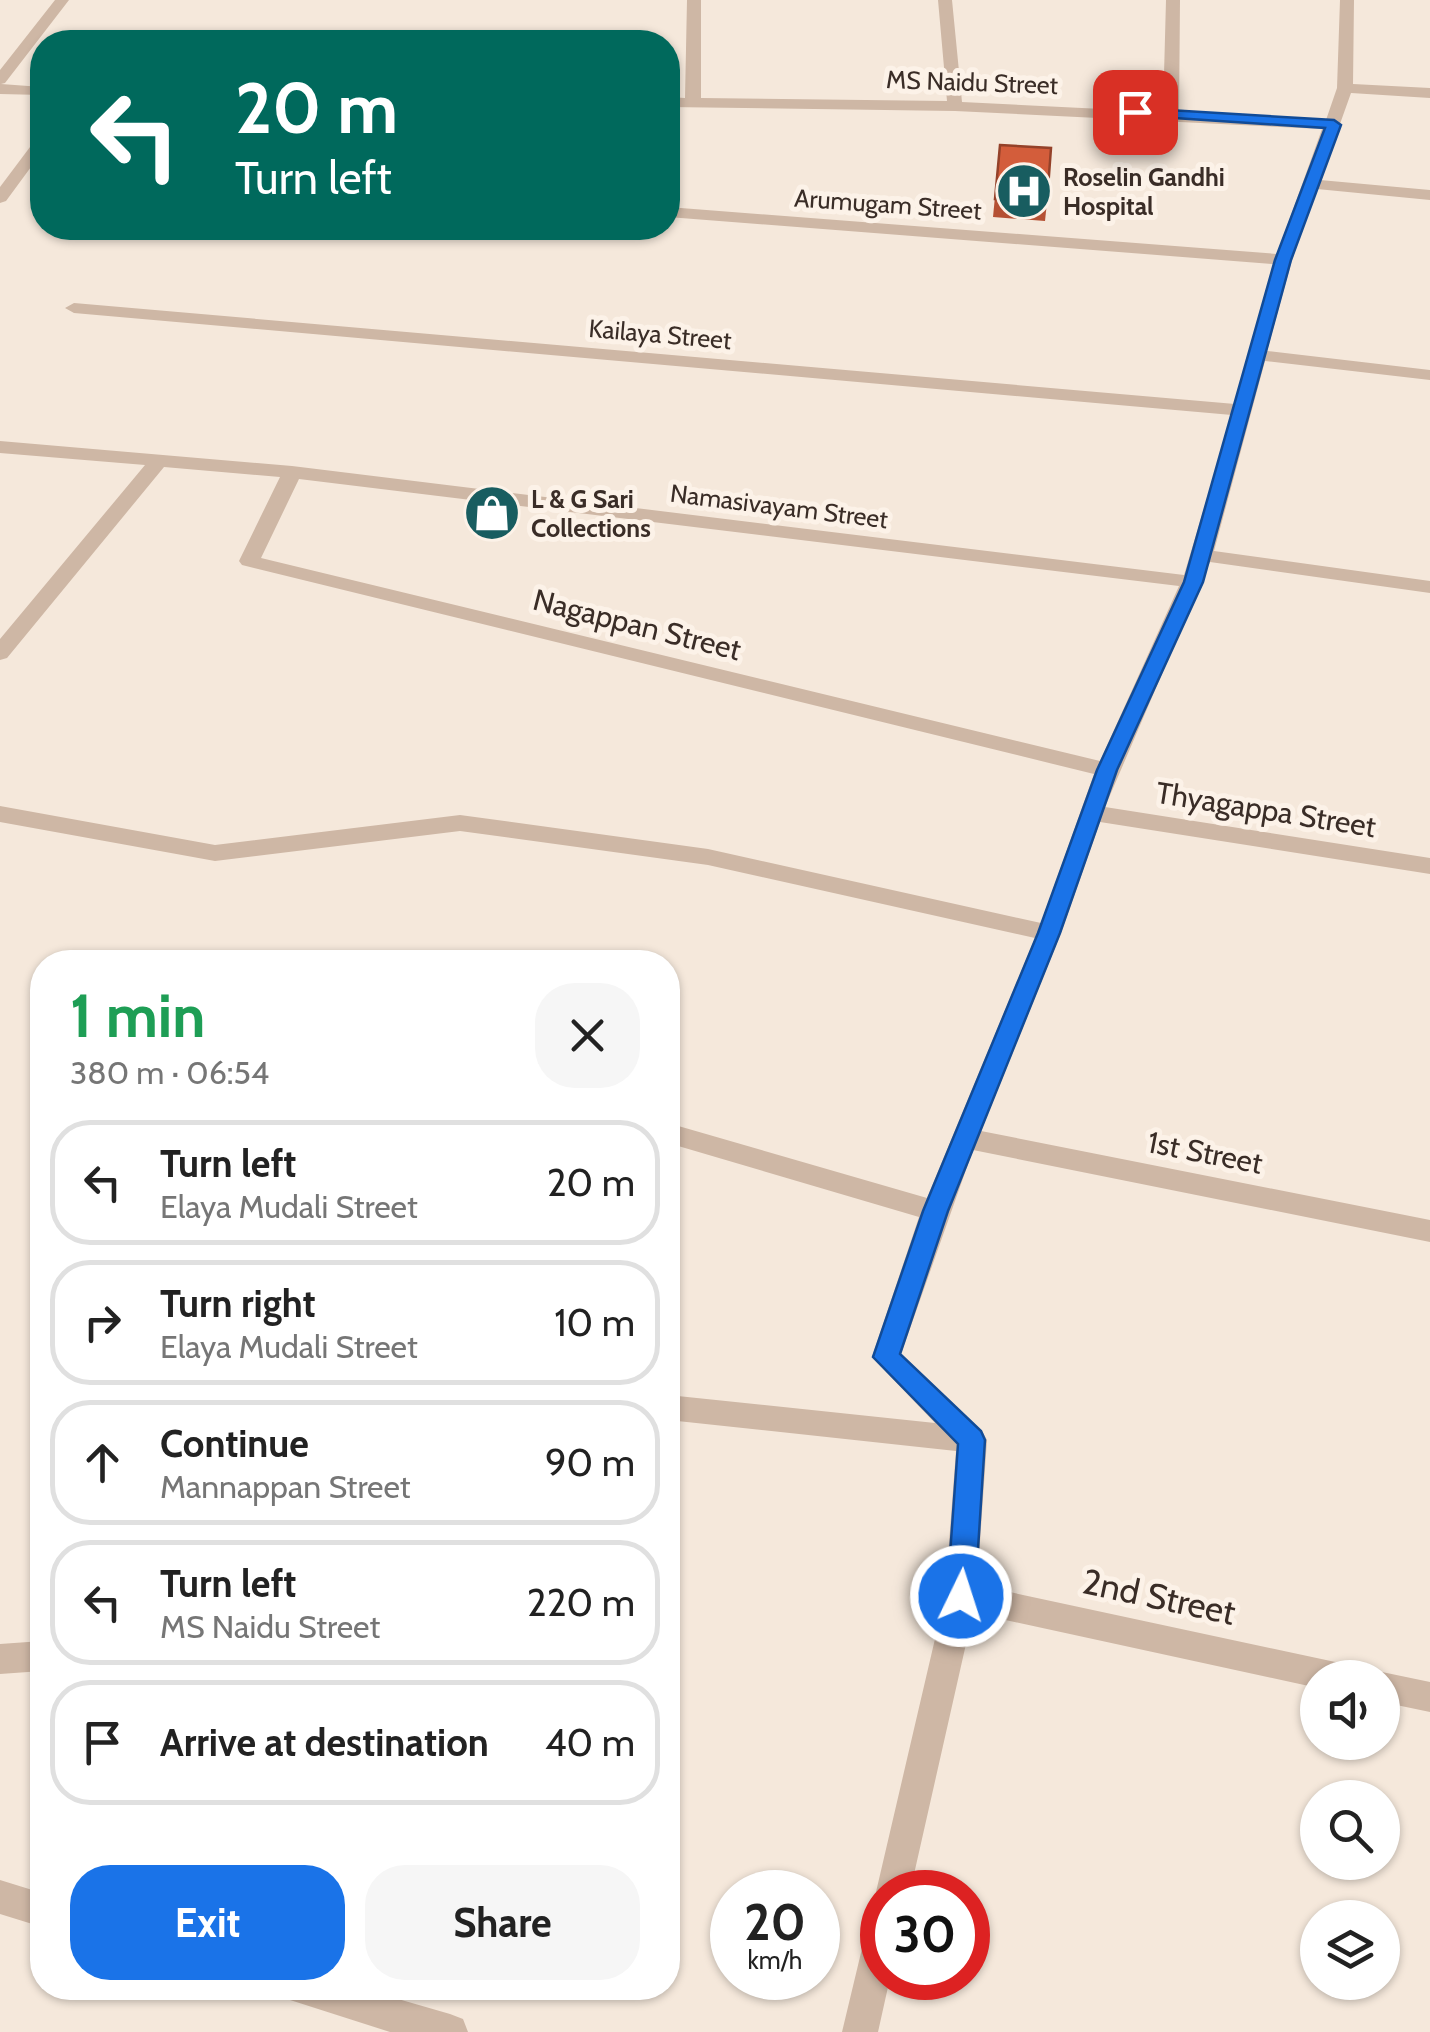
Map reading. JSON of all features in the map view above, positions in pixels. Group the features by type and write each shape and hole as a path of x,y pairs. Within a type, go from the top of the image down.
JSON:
{"street":[{"path":"39,30 62,0"},
{"path":"692,103 694,0"},
{"path":"944,0 954,106"},
{"path":"1172,114 1173,0"},
{"path":"972,1440 886,1357 936,1211 1049,933 1107,770 1193,582 1283,260 1346,88 1347,0"},
{"path":"0,80 30,41"},
{"path":"1346,88 1430,94"},
{"path":"0,89 30,90"},
{"name":"MS Naidu Street","path":"680,102 954,106 1334,125"},
{"path":"0,198 30,169"},
{"path":"1310,184 1430,195"},
{"name":"Arumugam Street","path":"680,213 1283,260"},
{"name":"Kailaya Street","path":"74,308 1243,410"},
{"path":"1256,355 1430,375"},
{"name":"Namasivayam Street","path":"0,447 292,472 1193,582"},
{"path":"0,653 159,460"},
{"name":"Nagappan Street","path":"292,472 249,561 1107,770"},
{"path":"1202,555 1430,587"},
{"name":"Thyagappa Street","path":"1092,813 1430,866"},
{"path":"0,814 215,853 460,823 708,857 1049,933"},
{"path":"680,1136 936,1211"},
{"name":"1st Street","path":"968,1139 1430,1231"},
{"path":"680,1408 972,1440"},
{"path":"897,1870 961,1596 972,1440"},
{"name":"2nd Street","path":"961,1596 1300,1669"},
{"path":"0,1658 30,1657"},
{"path":"1400,1690 1430,1697"},
{"path":"0,1897 30,1906"},
{"path":"342,2000 450,2032"},
{"path":"860,2032 867,2000"}],"building":[{"path":"1000,145 1051,148 1047,202 995,199"}],"place":[{"name":"Roselin Gandhi Hospital","path":"1024,191"},
{"name":"L & G Sari Collections","path":"492,513"}],"route":[{"path":"961,1596 972,1440 886,1357 936,1211 1049,933 1107,770 1193,582 1283,260 1334,125 1135,112"}]}
